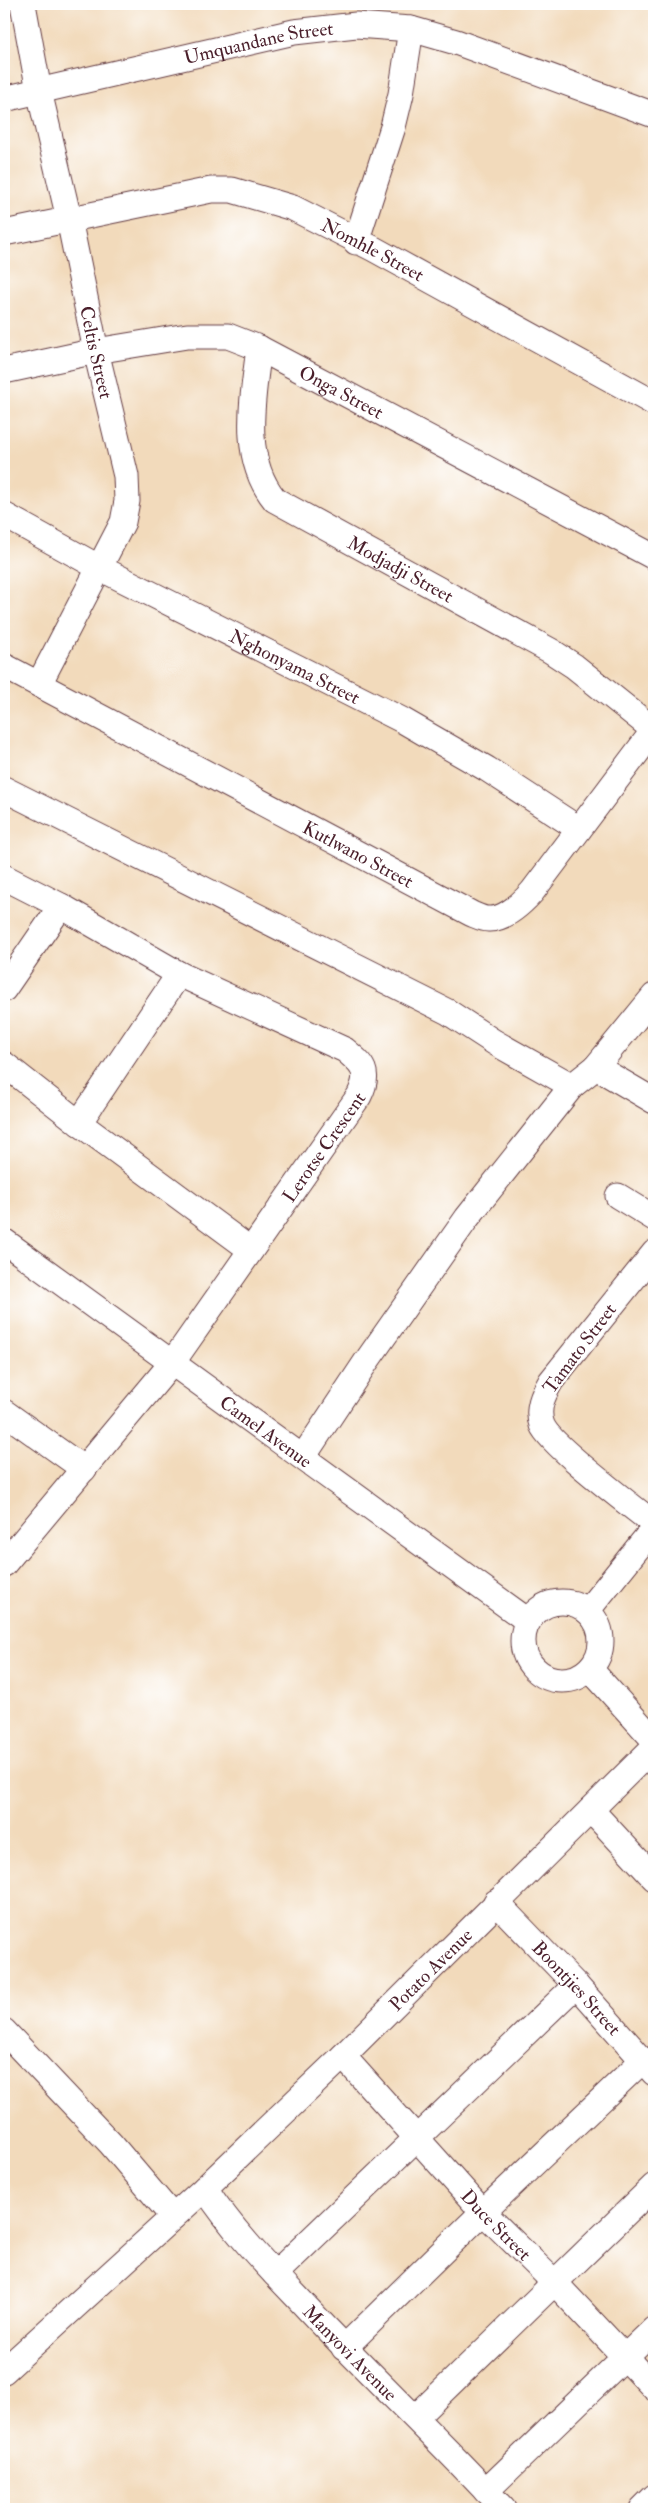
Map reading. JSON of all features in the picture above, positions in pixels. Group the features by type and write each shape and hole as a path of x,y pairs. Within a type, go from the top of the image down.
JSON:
{"street":[{"name":"Celtis Street","path":"23,4 39,92 96,351 126,476 127,501 123,522 40,684"},
{"name":"Umquandane Street","path":"4,99 321,28 356,25 411,29 456,42 654,115"},
{"path":"356,242 378,179 397,111 411,29"},
{"name":"Nomhle Street","path":"4,232 211,190 232,190 292,208 380,253 654,403"},
{"name":"Onga Street","path":"4,371 96,351 206,335 228,336 260,348 654,557"},
{"name":"Modjadji Street","path":"260,348 253,400 254,452 257,470 264,486 275,500 552,651 574,666 654,730"},
{"name":"Nghonyama Street","path":"4,515 100,568 411,725 487,769 580,829"},
{"name":"Kutlwano Street","path":"4,666 472,914 488,919 502,916 519,906 580,829 654,730"},
{"path":"4,789 448,1012 494,1042 572,1086"},
{"name":"Lerotse Crescent","path":"4,877 61,906 179,974 332,1043 356,1058 365,1073 364,1085 359,1096 172,1363 4,1564"},
{"path":"4,989 61,906"},
{"path":"79,1124 179,974"},
{"path":"303,1457 366,1362 467,1218 572,1086 596,1067 654,996"},
{"path":"4,1064 79,1124 251,1250"},
{"path":"596,1067 654,1101"},
{"path":"618,1196 654,1218"},
{"name":"Camel Avenue","path":"4,1241 528,1621"},
{"name":"Tamato Street","path":"654,1253 551,1381 541,1398 540,1412 542,1425 559,1446 654,1526"},
{"path":"4,1412 84,1469"},
{"path":"587,1611 654,1526"},
{"path":"550,1603 576,1604 587,1611 595,1621 600,1632 601,1645 598,1658 590,1669 579,1677 566,1681 553,1680 541,1675 531,1666 524,1655 523,1630 528,1621 538,1609 550,1603"},
{"path":"590,1669 654,1740"},
{"name":"Potato Avenue","path":"4,2371 205,2188 343,2056 654,1747"},
{"path":"591,1810 654,1878"},
{"name":"Boontjies Street","path":"496,1902 576,1985 648,2068"},
{"path":"275,2274 576,1985"},
{"path":"4,2031 111,2144 173,2217"},
{"name":"Duce Street","path":"343,2056 483,2212 555,2283 654,2388"},
{"path":"344,2348 483,2212 648,2068"},
{"path":"416,2417 654,2186"},
{"name":"Manyovi Avenue","path":"205,2188 235,2229 275,2274 344,2348 416,2417 503,2509"},
{"path":"486,2491 654,2329"},
{"path":"642,2509 654,2497"}]}
